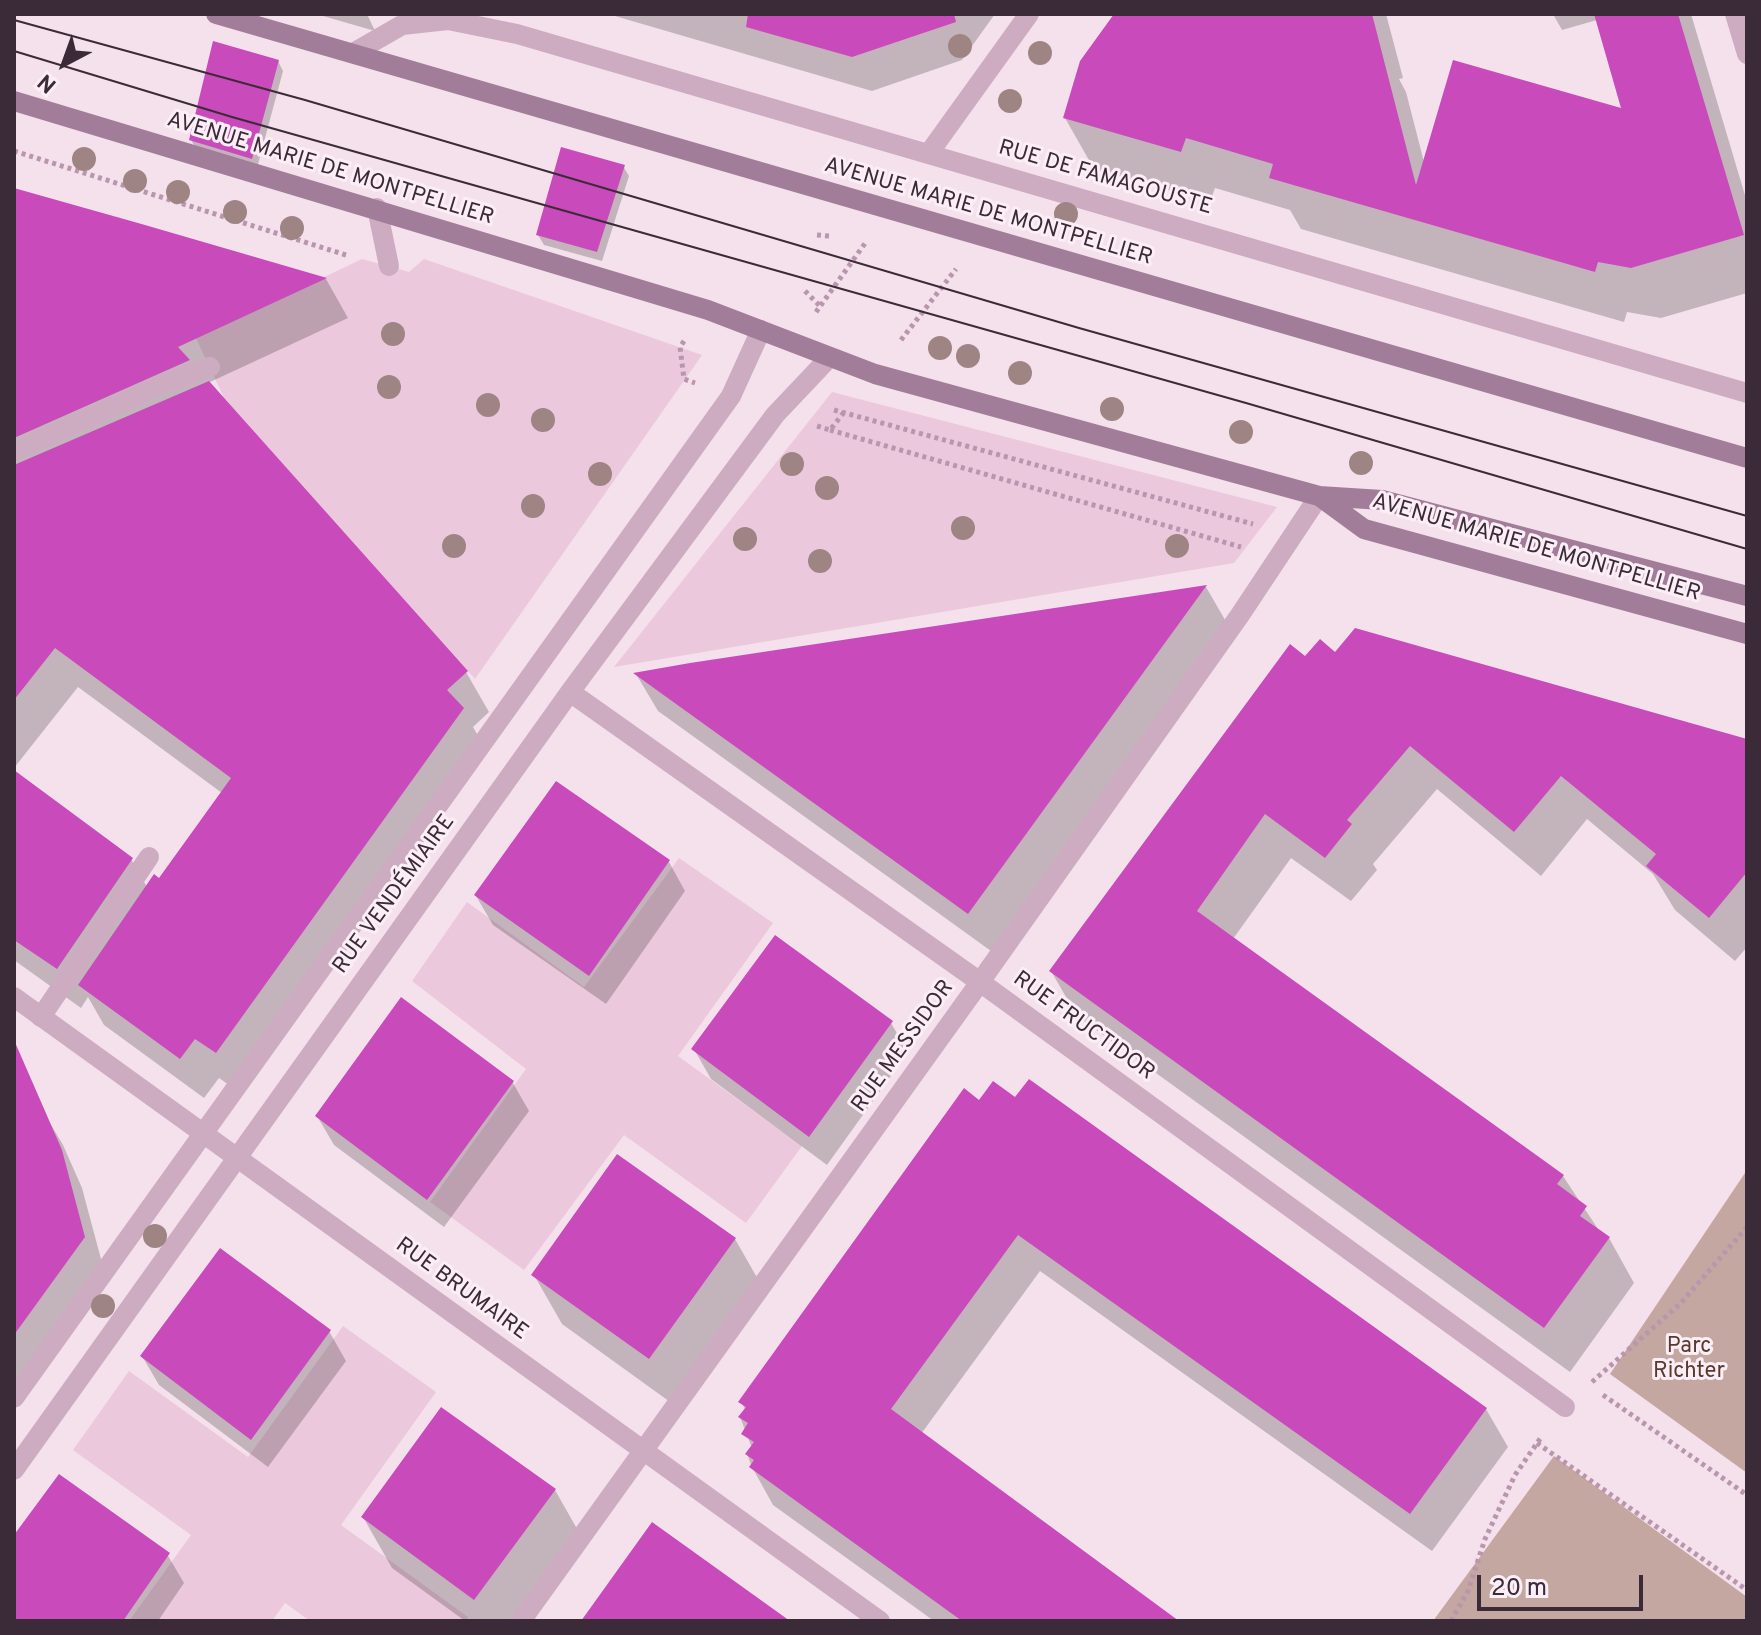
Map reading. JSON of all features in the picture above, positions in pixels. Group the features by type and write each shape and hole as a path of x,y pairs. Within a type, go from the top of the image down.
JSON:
{"main road":[{"name":"AVENUE MARIE DE MONTPELLIER","path":"216,14 1747,458"},
{"name":"AVENUE MARIE DE MONTPELLIER","path":"14,101 708,310 828,359 1319,496 1382,500 1747,596"},
{"name":"AVENUE MARIE DE MONTPELLIER","path":"1319,496 1364,529 1747,634"}],"street":[{"path":"929,153 1029,14"},
{"path":"1735,14 1747,54"},
{"name":"RUE DE FAMAGOUSTE","path":"355,52 402,25 447,17 517,34 1747,393"},
{"path":"377,208 389,266"},
{"name":"RUE VENDÉMIAIRE","path":"14,1398 731,396 761,330"},
{"name":"RUE VENDÉMIAIRE","path":"14,1470 570,692 775,415 828,359"},
{"path":"14,452 165,383 210,367"},
{"name":"RUE MESSIDOR","path":"521,1621 980,982 1319,496"},
{"name":"RUE FRUCTIDOR","path":"570,692 980,982 1565,1407"},
{"path":"41,1017 149,857"},
{"name":"RUE BRUMAIRE","path":"14,997 880,1621"}],"path":[{"path":"14,151 350,256"},
{"path":"810,320 889,210"},
{"path":"805,291 820,306"},
{"path":"680,347 708,310"},
{"path":"830,430 1246,549 1274,563"},
{"path":"1747,1227 1681,1303 1589,1385 1747,1495"},
{"path":"1451,1621 1468,1591 1485,1539 1515,1475 1565,1407"},
{"path":"1537,1443 1747,1590"}],"green space":[{"name":"Parc Richter","path":"1747,1170 1747,1473 1610,1374"},
{"path":"1554,1456 1747,1597 1747,1621 1433,1621"}],"shaded area":[{"path":"362,259 409,272 424,259 702,355 475,679 224,398 196,338"},
{"path":"832,392 1277,507 1234,563 614,667"},
{"path":"679,858 773,923 678,1056 802,1146 746,1223 624,1135 524,1270 430,1202 526,1069 412,981 467,902 584,987"},
{"path":"343,1326 436,1392 341,1525 468,1617 466,1621 310,1621 285,1603 272,1621 129,1621 191,1535 73,1450 129,1371 248,1457"}],"building":[{"path":"748,14 954,14 956,22 852,57 746,27"},
{"path":"1114,14 1372,14 1416,185 1453,60 1621,108 1594,14 1678,14 1744,235 1631,268 1598,262 1595,272 1269,178 1273,164 1186,138 1181,152 1063,118 1080,61"},
{"path":"213,41 279,60 252,159 189,140"},
{"path":"561,147 625,165 597,252 536,235"},
{"path":"14,188 327,278 178,347 190,360 14,438"},
{"path":"209,381 468,671 447,690 464,708 216,1053 195,1039 180,1059 78,985 154,874 159,878 231,778 55,648 14,700 14,465"},
{"path":"1207,585 968,914 633,673 690,663"},
{"path":"1355,628 1747,739 1747,872 1709,918 1646,866 1656,854 1561,776 1514,832 1410,746 1347,820 1352,824 1325,858 1265,814 1197,911 1564,1175 1557,1184 1587,1206 1580,1216 1610,1237 1544,1328 1049,971 1290,644 1305,656 1320,639 1335,652"},
{"path":"14,770 133,858 57,969 14,940"},
{"path":"556,781 670,860 589,976 474,895"},
{"path":"775,935 893,1021 809,1137 691,1049"},
{"path":"401,997 514,1081 427,1200 315,1116"},
{"path":"14,1040 62,1150 85,1237 14,1335"},
{"path":"1029,1079 1487,1408 1410,1514 1018,1235 891,1409 1179,1621 962,1621 749,1467 754,1460 745,1454 754,1442 741,1434 748,1423 738,1417 746,1407 738,1402 964,1088 979,1100 993,1081 1015,1097"},
{"path":"617,1154 736,1238 649,1359 531,1275"},
{"path":"220,1248 331,1330 251,1440 140,1356"},
{"path":"441,1407 556,1489 474,1600 361,1517"},
{"path":"59,1474 170,1553 123,1621 14,1621 14,1535"},
{"path":"652,1522 790,1621 581,1621"}],"tram line":[{"path":"14,20 305,100 1079,328 1747,516"},
{"path":"14,51 232,117 1246,403 1747,549"}]}
